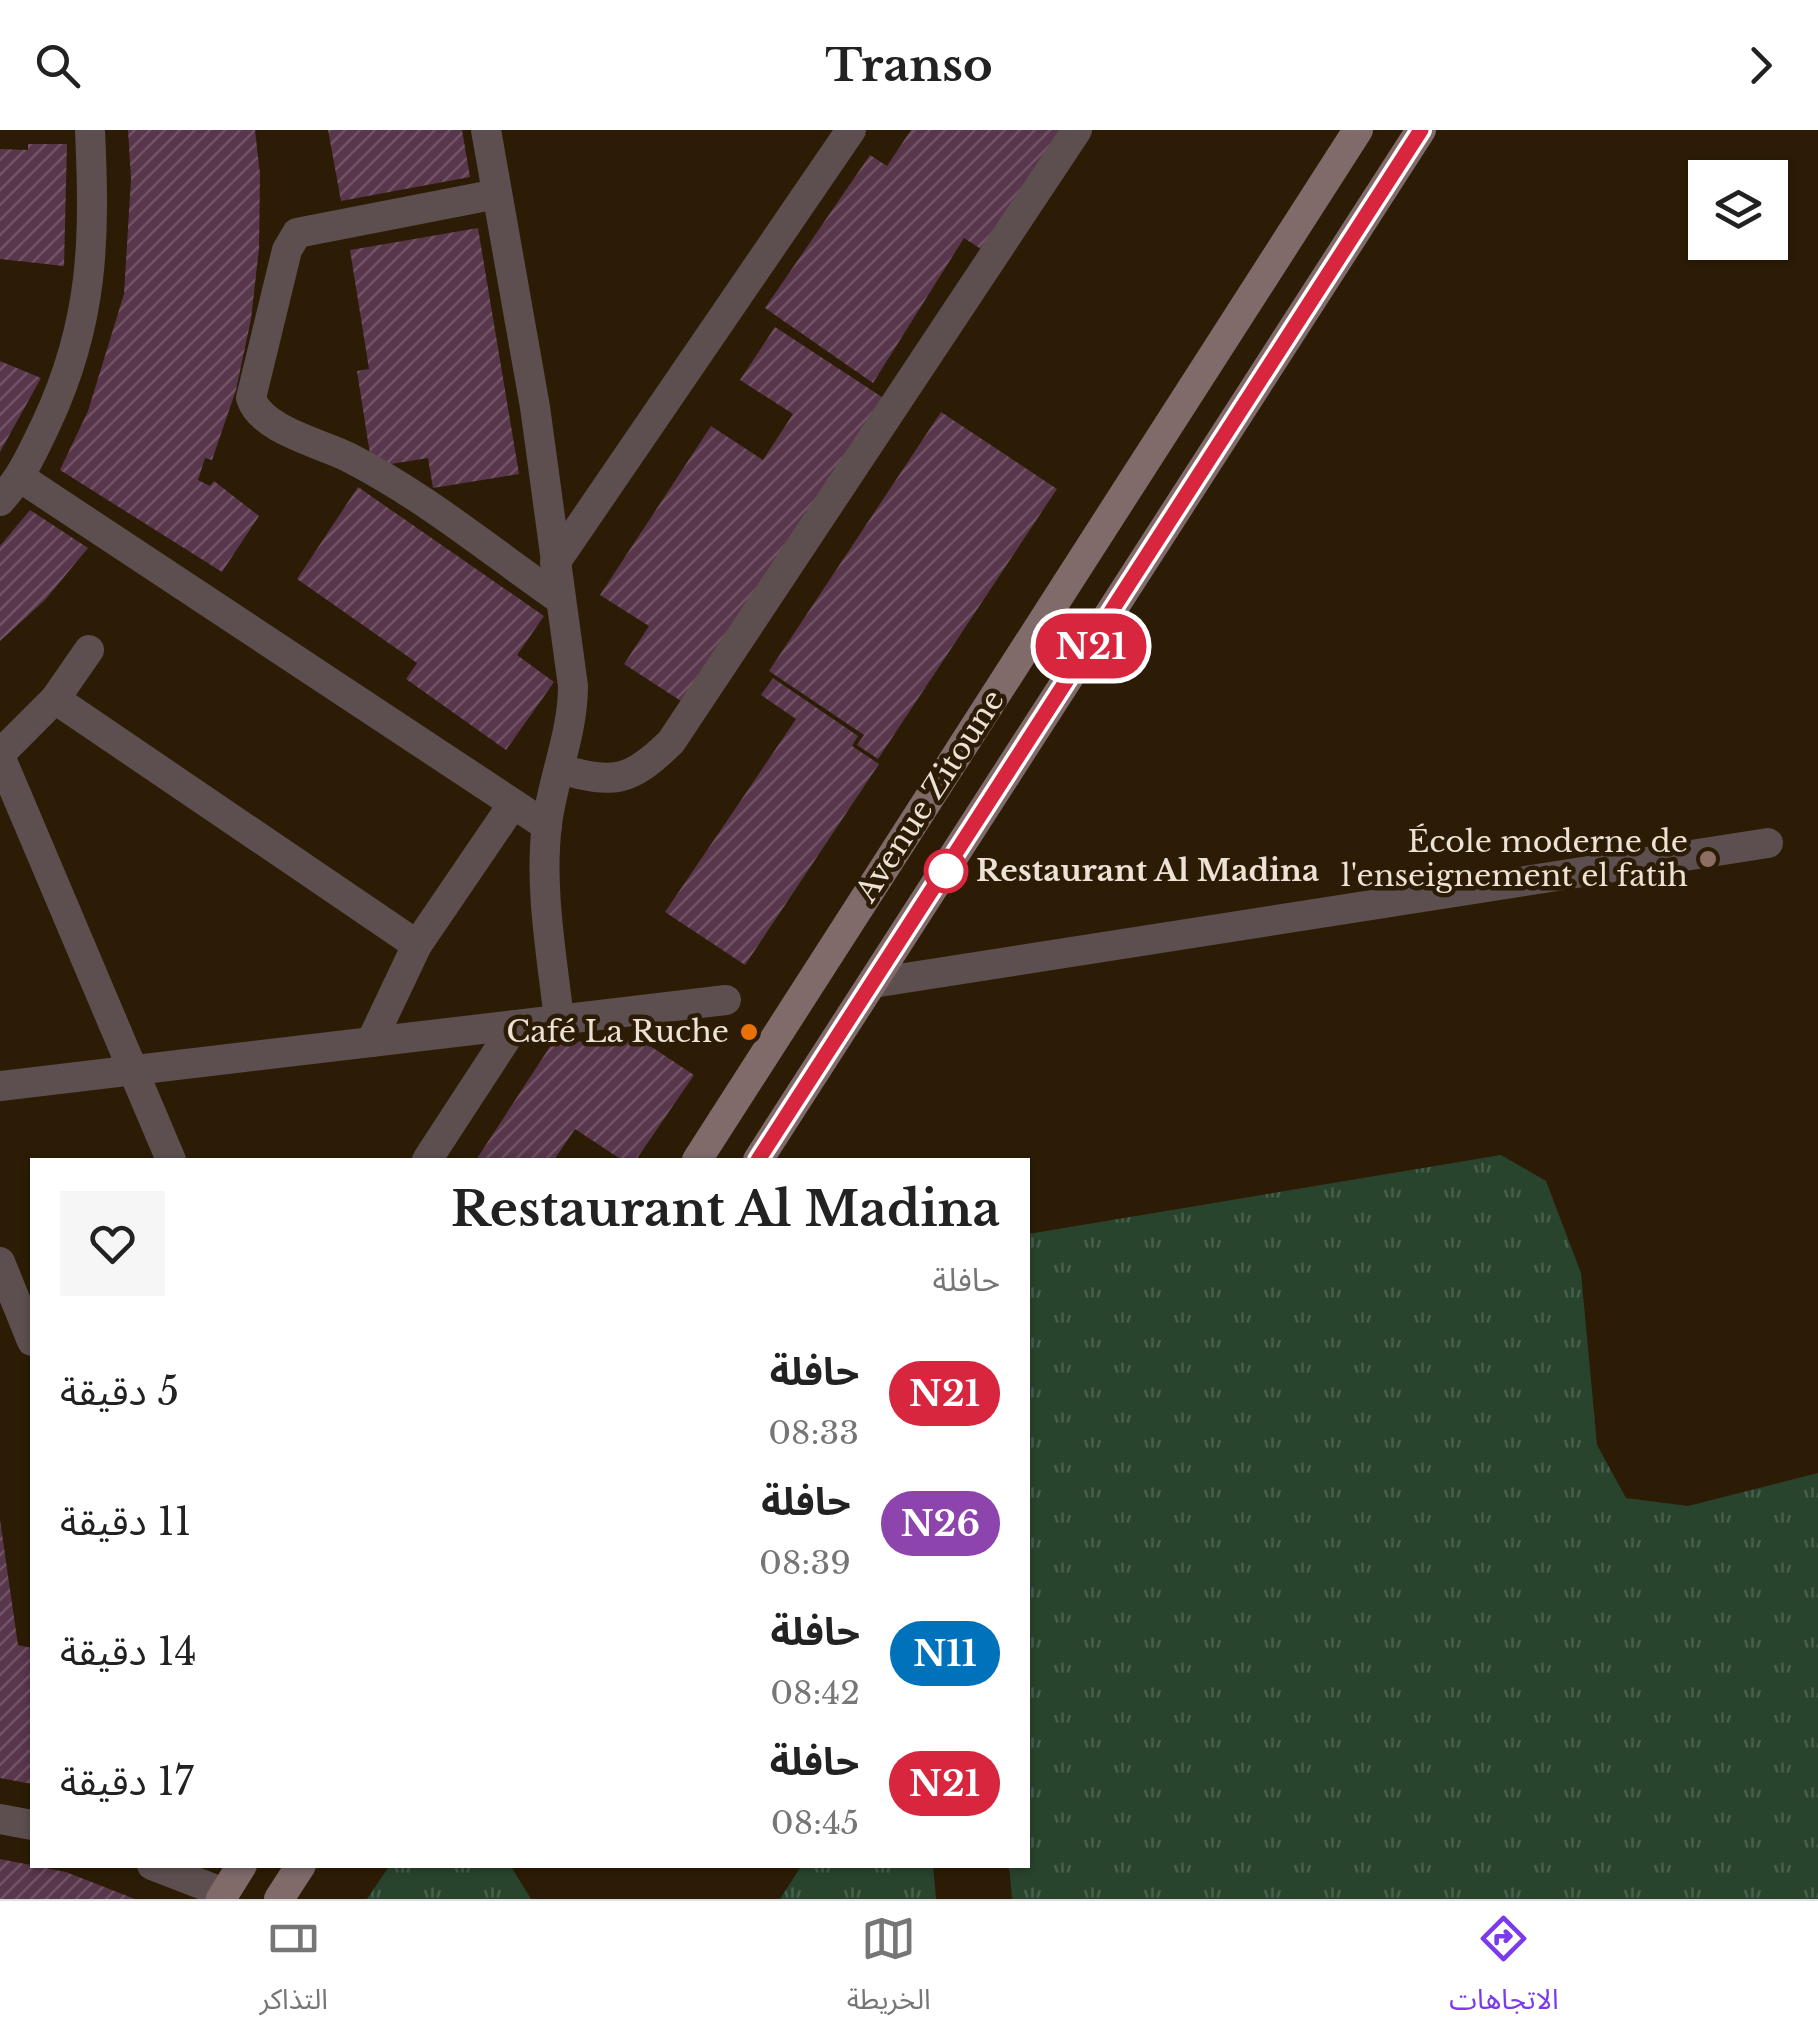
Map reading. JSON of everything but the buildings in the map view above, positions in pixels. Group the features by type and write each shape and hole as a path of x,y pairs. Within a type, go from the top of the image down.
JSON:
{"main road":[{"name":"Avenue Zitoune","path":"698,1158 1358,130"},
{"name":"Avenue Zitoune","path":"759,1158 1421,130"},
{"path":"222,1896 240,1868"},
{"path":"279,1899 299,1868"}],"street":[{"path":"0,501 21,478 64,383 91,284 95,234 90,130"},
{"path":"486,130 534,408 573,716 546,826 547,914 559,1020"},
{"path":"555,563 851,130"},
{"path":"559,769 604,781 624,778 648,765 672,742 1077,130"},
{"path":"497,194 297,233 287,250 251,398 254,409 267,419 352,459 561,600"},
{"path":"21,478 546,826"},
{"path":"90,650 55,698 0,755 170,1158"},
{"path":"55,698 417,945"},
{"path":"371,1042 417,945 513,804"},
{"path":"873,983 1768,843"},
{"path":"0,1086 726,1000"},
{"path":"428,1158 515,1025"},
{"path":"0,1262 30,1336"},
{"path":"0,1819 30,1825"},
{"path":"159,1868 222,1896"}],"green space":[{"path":"1501,1155 1546,1181 1581,1273 1597,1445 1626,1498 1688,1506 1818,1473 1818,1899 1012,1899 1009,1868 1030,1868 1030,1234"},
{"path":"388,1868 512,1868 531,1899 367,1899"},
{"path":"800,1868 933,1868 936,1899 780,1899"}],"bus line":[{"name":"N21","path":"759,1158 1421,130"}],"place":[{"name":"École moderne de l'enseignement el fatih","path":"1708,859"},
{"name":"Restaurant Al Madina","path":"946,871"},
{"name":"Café La Ruche","path":"749,1032"}]}
